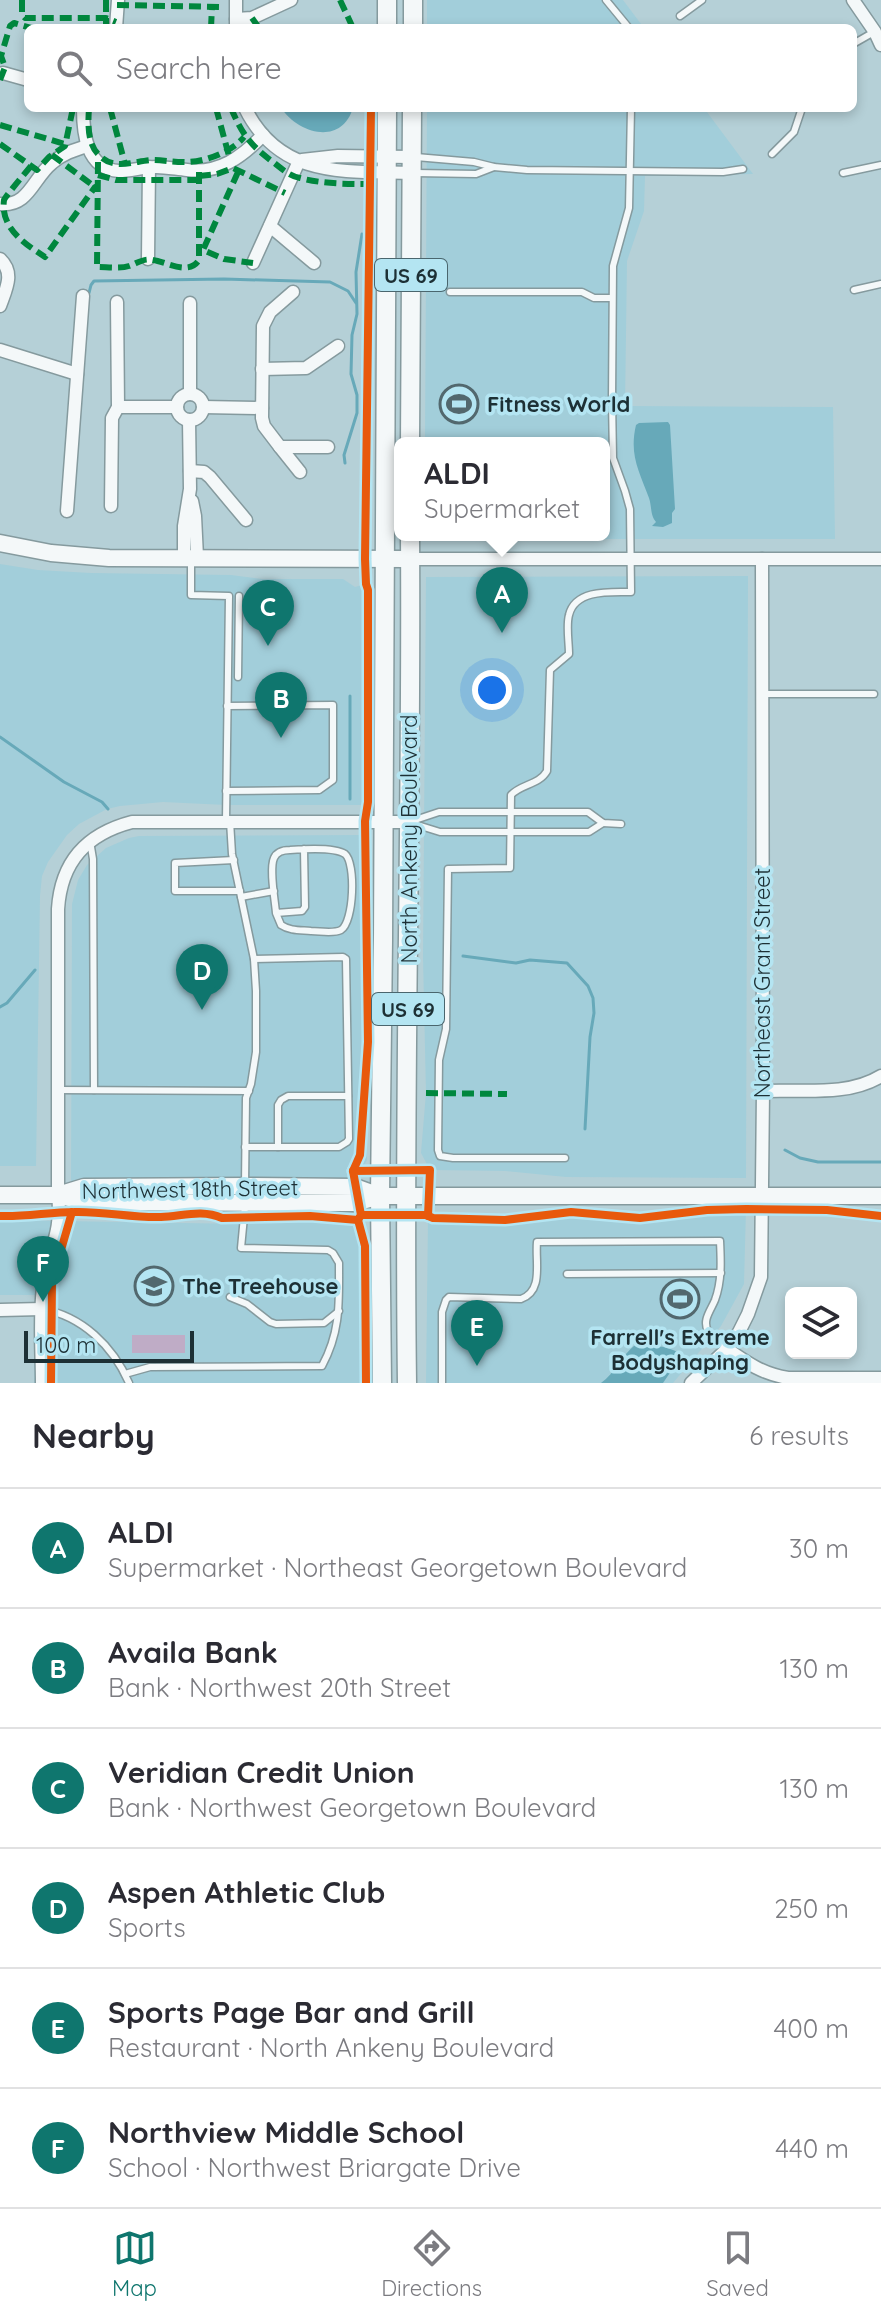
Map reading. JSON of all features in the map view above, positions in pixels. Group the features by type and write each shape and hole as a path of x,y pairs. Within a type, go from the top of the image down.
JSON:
{"main road":[{"path":"387,0 387,24"},
{"path":"413,0 413,24"},
{"name":"North Ankeny Boulevard","path":"382,1383 380,1196 387,112"},
{"name":"US 69","path":"410,437 412,112"},
{"name":"North Ankeny Boulevard","path":"407,1383 405,1196 410,541"},
{"path":"0,543 78,556 410,559"},
{"name":"Northwest 18th Street","path":"0,1195 58,1195 84,1187 245,1194 355,1187 380,1196 881,1196"}],"street":[{"path":"116,24 118,0"},
{"path":"236,0 236,24 291,0"},
{"path":"853,0 881,45"},
{"path":"3,73 24,79"},
{"path":"83,112 87,146 98,162 110,169 214,168 241,156 263,135"},
{"path":"248,112 263,135 278,149 299,161 330,157 387,165 412,165"},
{"path":"0,204 13,204 22,199 50,164 66,153 87,146"},
{"path":"253,263 299,161"},
{"path":"148,259 149,167"},
{"path":"270,226 314,263"},
{"path":"0,259 9,272 0,306"},
{"path":"293,292 265,320 262,408 264,426 300,472"},
{"path":"67,511 83,296"},
{"path":"111,506 112,418 118,407 117,302"},
{"path":"190,303 190,394"},
{"path":"262,369 306,368 338,346"},
{"path":"0,350 77,374"},
{"path":"190,394 199,398 203,407 197,418 189,420 182,417 177,407 183,396 190,394"},
{"path":"118,407 177,407"},
{"path":"203,407 262,408"},
{"path":"189,420 190,489 184,526 190,557"},
{"path":"280,447 328,447"},
{"path":"190,471 204,472 210,477 246,520"},
{"path":"410,559 881,559"},
{"name":"Northeast Grant Street","path":"691,1383 727,1349 748,1314 761,1277 762,559"},
{"path":"42,1383 45,1273 60,1214 59,895 69,866 90,841 116,826 147,821 409,822"},
{"path":"763,1091 853,1088 881,1076"},
{"path":"0,1310 42,1309"},
{"path":"727,1349 756,1369 788,1378 881,1378"}],"lane":[{"path":"606,0 626,24"},
{"path":"680,16 702,0"},
{"path":"857,42 875,32"},
{"path":"565,1158 453,1158 443,1157 438,1150 439,1060 446,1029 448,869 510,868 511,795 539,780 547,771 550,670 569,654 569,614 577,602 591,595 631,592 629,507 613,458 612,444 612,298 613,266 629,208 631,112"},
{"path":"772,154 794,132 801,112"},
{"path":"412,165 474,162 494,167 631,171 723,172 743,169"},
{"path":"412,165 476,174 494,167"},
{"path":"843,173 881,165"},
{"path":"854,290 881,284"},
{"path":"450,292 582,292 594,298 612,298"},
{"path":"125,1374 150,1367 322,1366 333,1341 339,1311 339,1263 333,1253 328,1250 241,1248 246,1098 256,1052 254,959 234,860 226,791 229,596 191,595 190,557"},
{"path":"238,677 239,596"},
{"path":"762,694 874,694"},
{"path":"226,791 319,790 333,780 333,705 227,706"},
{"path":"409,822 439,812 588,812 603,823 621,824"},
{"path":"409,822 440,832 589,832 603,823"},
{"path":"90,841 93,859 94,1090"},
{"path":"276,913 302,911 305,907 304,849"},
{"path":"304,849 336,850 348,857 352,866 350,920 341,930 291,930 281,925 276,913 274,858 285,850 304,849"},
{"path":"234,860 175,863 175,891 241,894 274,891"},
{"path":"245,1147 344,1146 349,1139 346,959 254,959"},
{"path":"58,1090 249,1091"},
{"path":"278,1147 278,1105 281,1100 288,1096 348,1096"},
{"path":"442,1383 443,1303 449,1297 521,1299 527,1296 536,1287 537,1242 720,1241 721,1273 706,1323 712,1337 727,1349"},
{"path":"567,1274 721,1273"},
{"path":"230,1297 247,1304 276,1324 319,1324 330,1320 339,1311"},
{"path":"42,1309 76,1319 95,1334 129,1383"}],"shaded area":[{"path":"427,0 623,0 641,24 427,24"},
{"path":"285,112 351,112 339,128 330,132 309,129"},
{"path":"427,112 707,112 753,174 645,176 644,211 627,261 625,406 833,407 835,539 610,539 610,437 425,437"},
{"path":"668,422 675,509 672,523 663,527 652,526 656,522 636,463 634,436 639,423"},
{"path":"0,564 91,573 343,579 355,587 366,584 368,590 364,805 163,802 120,806 107,809 79,824 48,862 42,876 40,896 36,1166 0,1166"},
{"path":"748,576 746,1178 566,1177 505,1171 430,1170 421,1153 426,1093 423,957 426,577"},
{"path":"366,835 367,1160 358,1176 339,1183 71,1181 72,904 78,880 87,865 106,848 139,836"},
{"path":"746,1209 744,1284 721,1326 673,1383 426,1383 428,1216"},
{"path":"310,1216 352,1219 360,1224 365,1246 365,1383 34,1383 35,1295 0,1295 0,1220 244,1224 245,1218"},
{"path":"132,1335 185,1335 185,1353 132,1353"},
{"path":"635,1345 660,1346 682,1355 663,1383 601,1383 626,1354"}],"waterway":[{"path":"345,463 344,455 357,413 357,395 351,374 352,335 357,314 356,272 362,234"},
{"path":"89,293 94,281 224,279 330,282 348,291 356,303"},
{"path":"350,696 350,799"},
{"path":"0,737 64,782 102,802 108,809"},
{"path":"463,956 516,963 530,960 567,963 588,986 594,1013 585,1129"},
{"path":"0,1007 35,970"},
{"path":"785,1150 818,1162 881,1162"}],"marked path":[{"path":"22,0 22,15 25,18 106,18 116,22"},
{"path":"106,0 106,24"},
{"path":"340,0 351,24"},
{"path":"117,5 223,7"},
{"path":"211,24 212,6"},
{"path":"252,18 256,24"},
{"path":"0,80 5,67 1,56 10,26 14,23 24,26"},
{"path":"0,144 37,170 65,146 72,112"},
{"path":"89,112 92,145 99,155 111,163 199,161 225,152 244,137"},
{"path":"111,112 125,164"},
{"path":"217,112 229,156"},
{"path":"233,112 253,144 289,174 317,181 370,184"},
{"path":"0,125 65,144"},
{"path":"52,155 95,187"},
{"path":"98,162 97,267 125,267 143,260 184,268 195,265 199,260 199,170"},
{"path":"31,166 5,198 4,210 16,235 45,257 98,186"},
{"path":"199,176 233,168 285,193"},
{"path":"238,172 203,250 224,259 253,263"},
{"path":"98,175 116,180 199,180"},
{"path":"426,1093 507,1094"}],"cycle path":[{"path":"353,1171 360,1155 368,1042 365,821 368,802 368,590 365,559 371,112"},
{"path":"361,1215 353,1171 430,1170 428,1216"},
{"path":"0,1216 85,1212 150,1217 200,1213 222,1218 310,1216 358,1220 361,1215 426,1215 433,1218 505,1220 571,1212 640,1218 746,1209 827,1210 881,1216"},
{"path":"51,1383 52,1281 72,1212"},
{"path":"358,1220 365,1246 366,1383"}],"place":[{"name":"Fitness World","path":"459,404"},
{"name":"ALDI","path":"502,633"},
{"name":"Veridian Credit Union","path":"268,646"},
{"name":"Availa Bank","path":"281,738"},
{"name":"Aspen Athletic Club","path":"202,1010"},
{"name":"The Treehouse","path":"154,1286"},
{"name":"Farrell's Extreme Bodyshaping","path":"680,1299"},
{"name":"Northview Middle School","path":"43,1302"},
{"name":"Sports Page Bar and Grill","path":"477,1366"}]}
